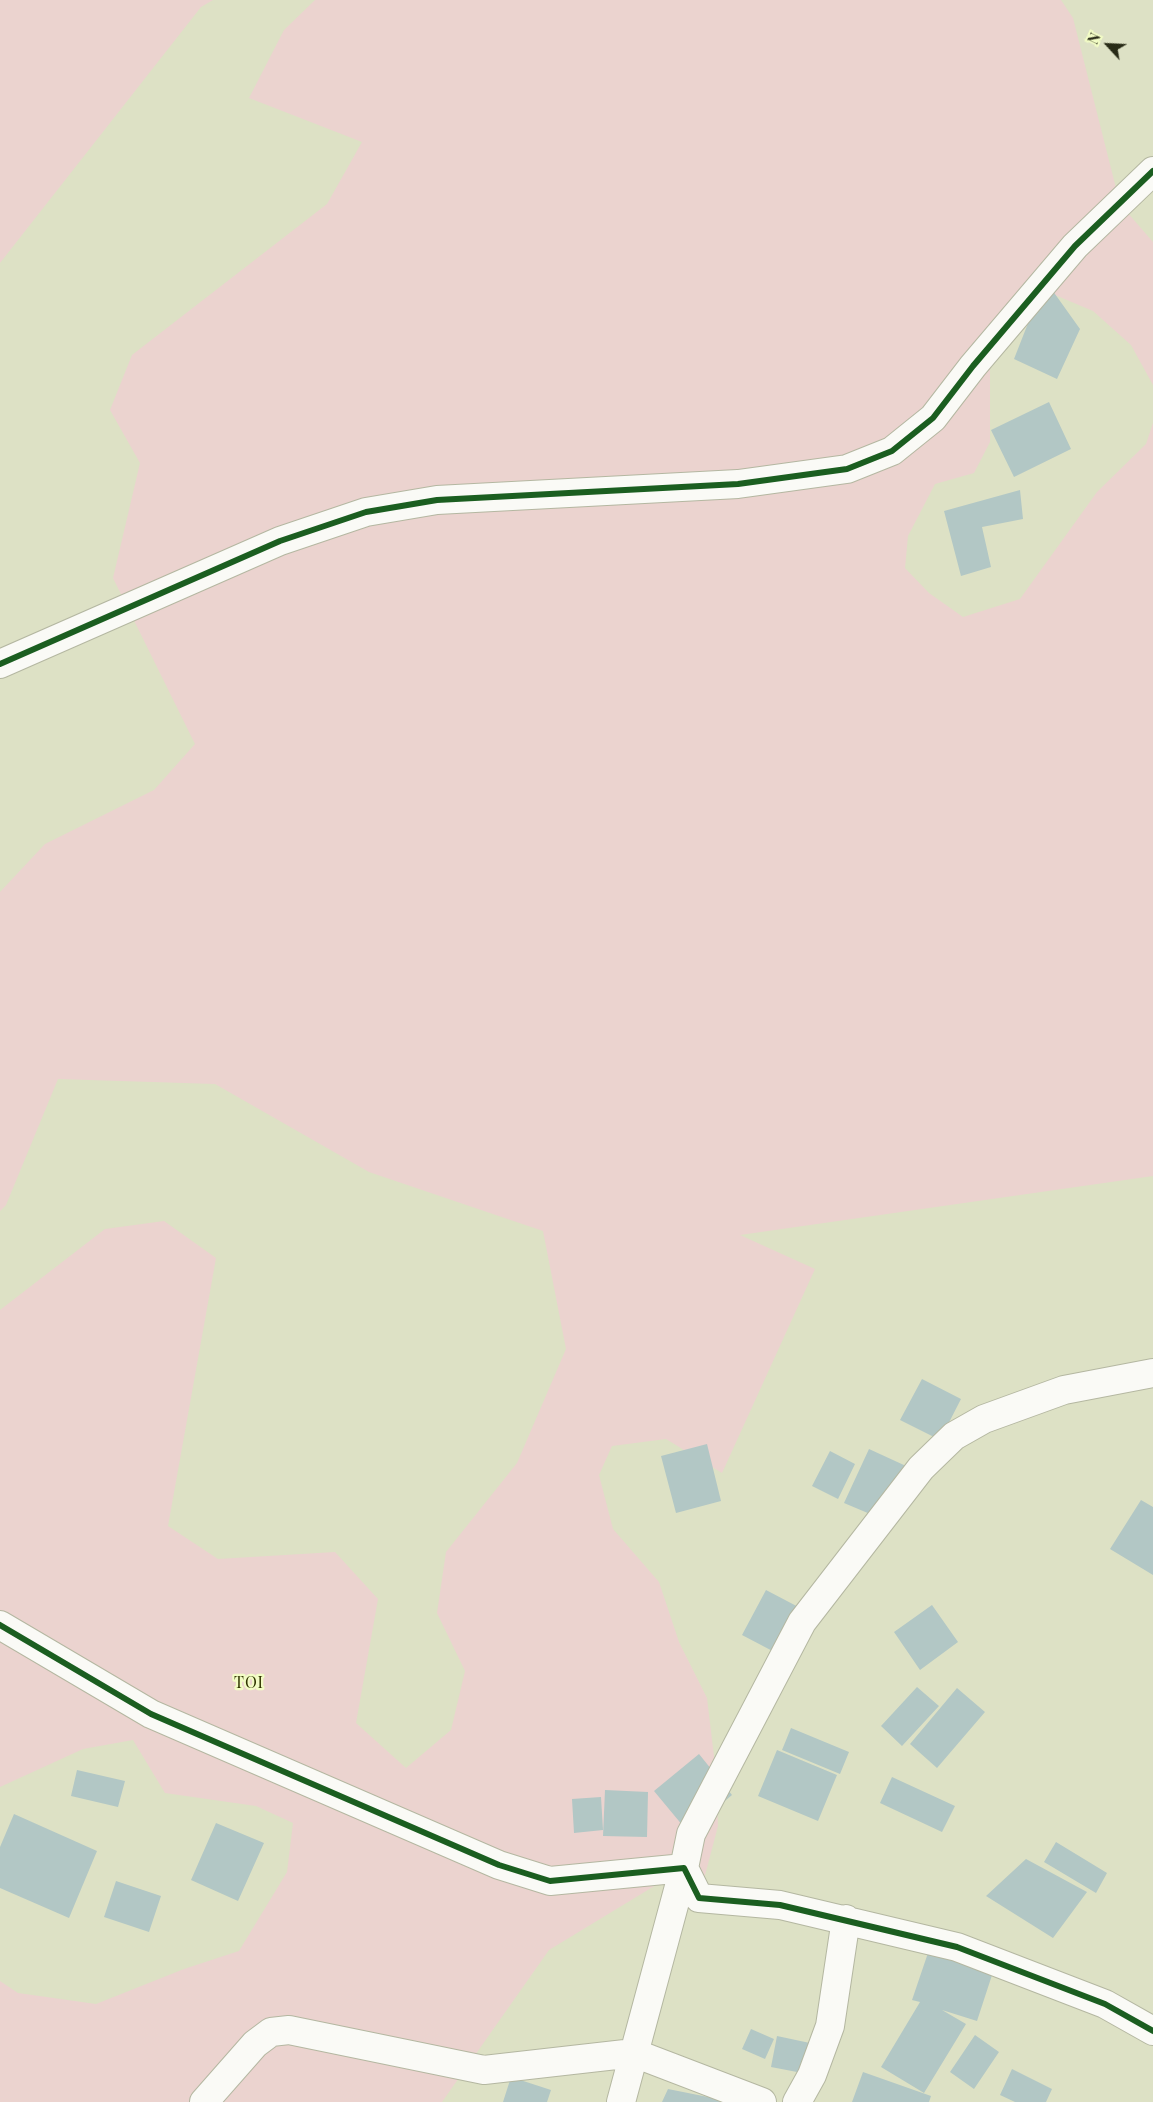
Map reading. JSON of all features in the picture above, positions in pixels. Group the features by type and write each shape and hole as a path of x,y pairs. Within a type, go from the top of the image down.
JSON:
{"street":[{"path":"0,664 280,541 366,512 437,500 738,484 847,469 892,451 933,418 973,366 1074,246 1153,171"},
{"path":"620,2102 684,1868 691,1834 802,1622 921,1468 954,1436 984,1419 1064,1390 1153,1374"},
{"path":"0,1625 151,1714 499,1865 550,1880 684,1868"},
{"path":"684,1868 699,1898 763,1902 846,1919 957,1947 1106,2004 1153,2031"},
{"path":"797,2102 812,2075 830,2026 846,1919"},
{"path":"204,2102 255,2044 271,2032 289,2030 484,2070 634,2053 762,2102"}],"shaded area":[{"path":"0,0 213,0 201,7 0,263"},
{"path":"315,0 1061,0 1073,18 1120,204 1153,242 1153,385 1131,345 1093,311 1048,292 1008,322 990,369 990,442 974,473 935,484 908,536 905,568 929,593 963,617 1020,599 1097,492 1146,444 1153,423 1153,1176 740,1235 815,1269 722,1473 666,1439 612,1446 599,1475 613,1529 659,1582 679,1642 707,1698 716,1773 718,1826 699,1898 684,1868 549,1950 442,2102 0,2102 0,1981 18,1993 96,2004 184,1969 239,1951 287,1872 293,1823 256,1806 165,1793 133,1740 83,1749 0,1787 0,1310 105,1229 164,1221 216,1258 168,1526 218,1559 335,1552 378,1599 356,1723 406,1768 451,1730 465,1671 437,1613 446,1552 517,1463 566,1349 543,1231 369,1172 215,1084 58,1079 6,1205 0,1211 0,892 45,844 154,790 195,744 113,578 140,463 110,410 132,355 327,204 362,142 249,98 284,30"}],"building":[{"path":"1045,280 1080,329 1057,379 1014,359"},
{"path":"1049,402 1071,449 1014,477 991,430"},
{"path":"1020,490 1023,519 982,527 991,567 961,576 944,511"},
{"path":"922,1379 961,1399 940,1440 900,1420"},
{"path":"707,1444 721,1501 676,1513 661,1456"},
{"path":"869,1449 906,1466 882,1519 844,1503"},
{"path":"830,1451 855,1464 838,1499 812,1486"},
{"path":"1141,1500 1153,1507 1153,1575 1110,1549"},
{"path":"766,1590 806,1611 782,1656 742,1635"},
{"path":"932,1605 958,1642 920,1670 894,1632"},
{"path":"917,1687 939,1706 902,1746 881,1726"},
{"path":"957,1688 985,1712 937,1768 910,1744"},
{"path":"791,1728 849,1752 840,1774 782,1750"},
{"path":"777,1750 837,1775 818,1821 758,1796"},
{"path":"699,1754 732,1795 688,1832 654,1791"},
{"path":"77,1770 125,1781 118,1807 71,1796"},
{"path":"892,1777 955,1806 942,1832 880,1803"},
{"path":"605,1790 648,1792 647,1837 603,1836"},
{"path":"601,1797 603,1830 574,1833 572,1799"},
{"path":"14,1814 97,1851 69,1918 0,1888 0,1847"},
{"path":"216,1823 264,1843 238,1901 191,1880"},
{"path":"1056,1842 1107,1873 1096,1893 1044,1862"},
{"path":"1026,1859 1087,1892 1053,1938 986,1896"},
{"path":"116,1881 161,1896 149,1932 104,1917"},
{"path":"929,1950 993,1972 977,2021 942,2010 966,2024 924,2093 881,2067 920,2002 912,2000"},
{"path":"751,2029 774,2039 765,2059 742,2049"},
{"path":"975,2035 999,2052 974,2089 950,2072"},
{"path":"777,2036 824,2046 818,2076 771,2067"},
{"path":"1012,2069 1052,2089 1046,2102 1015,2102 1000,2095"},
{"path":"863,2072 931,2096 929,2102 852,2102"},
{"path":"511,2077 551,2090 547,2102 503,2102"},
{"path":"668,2089 728,2101 728,2102 662,2102"}],"cycle path":[{"path":"0,664 280,541 366,512 437,500 738,484 847,469 892,451 933,418 973,366 1075,246 1153,171"},
{"path":"0,1625 151,1714 499,1865 550,1881 684,1868 699,1898 780,1905 957,1947 1105,2004 1153,2031"}],"district":[{"name":"TOI","path":"249,1683"}]}
